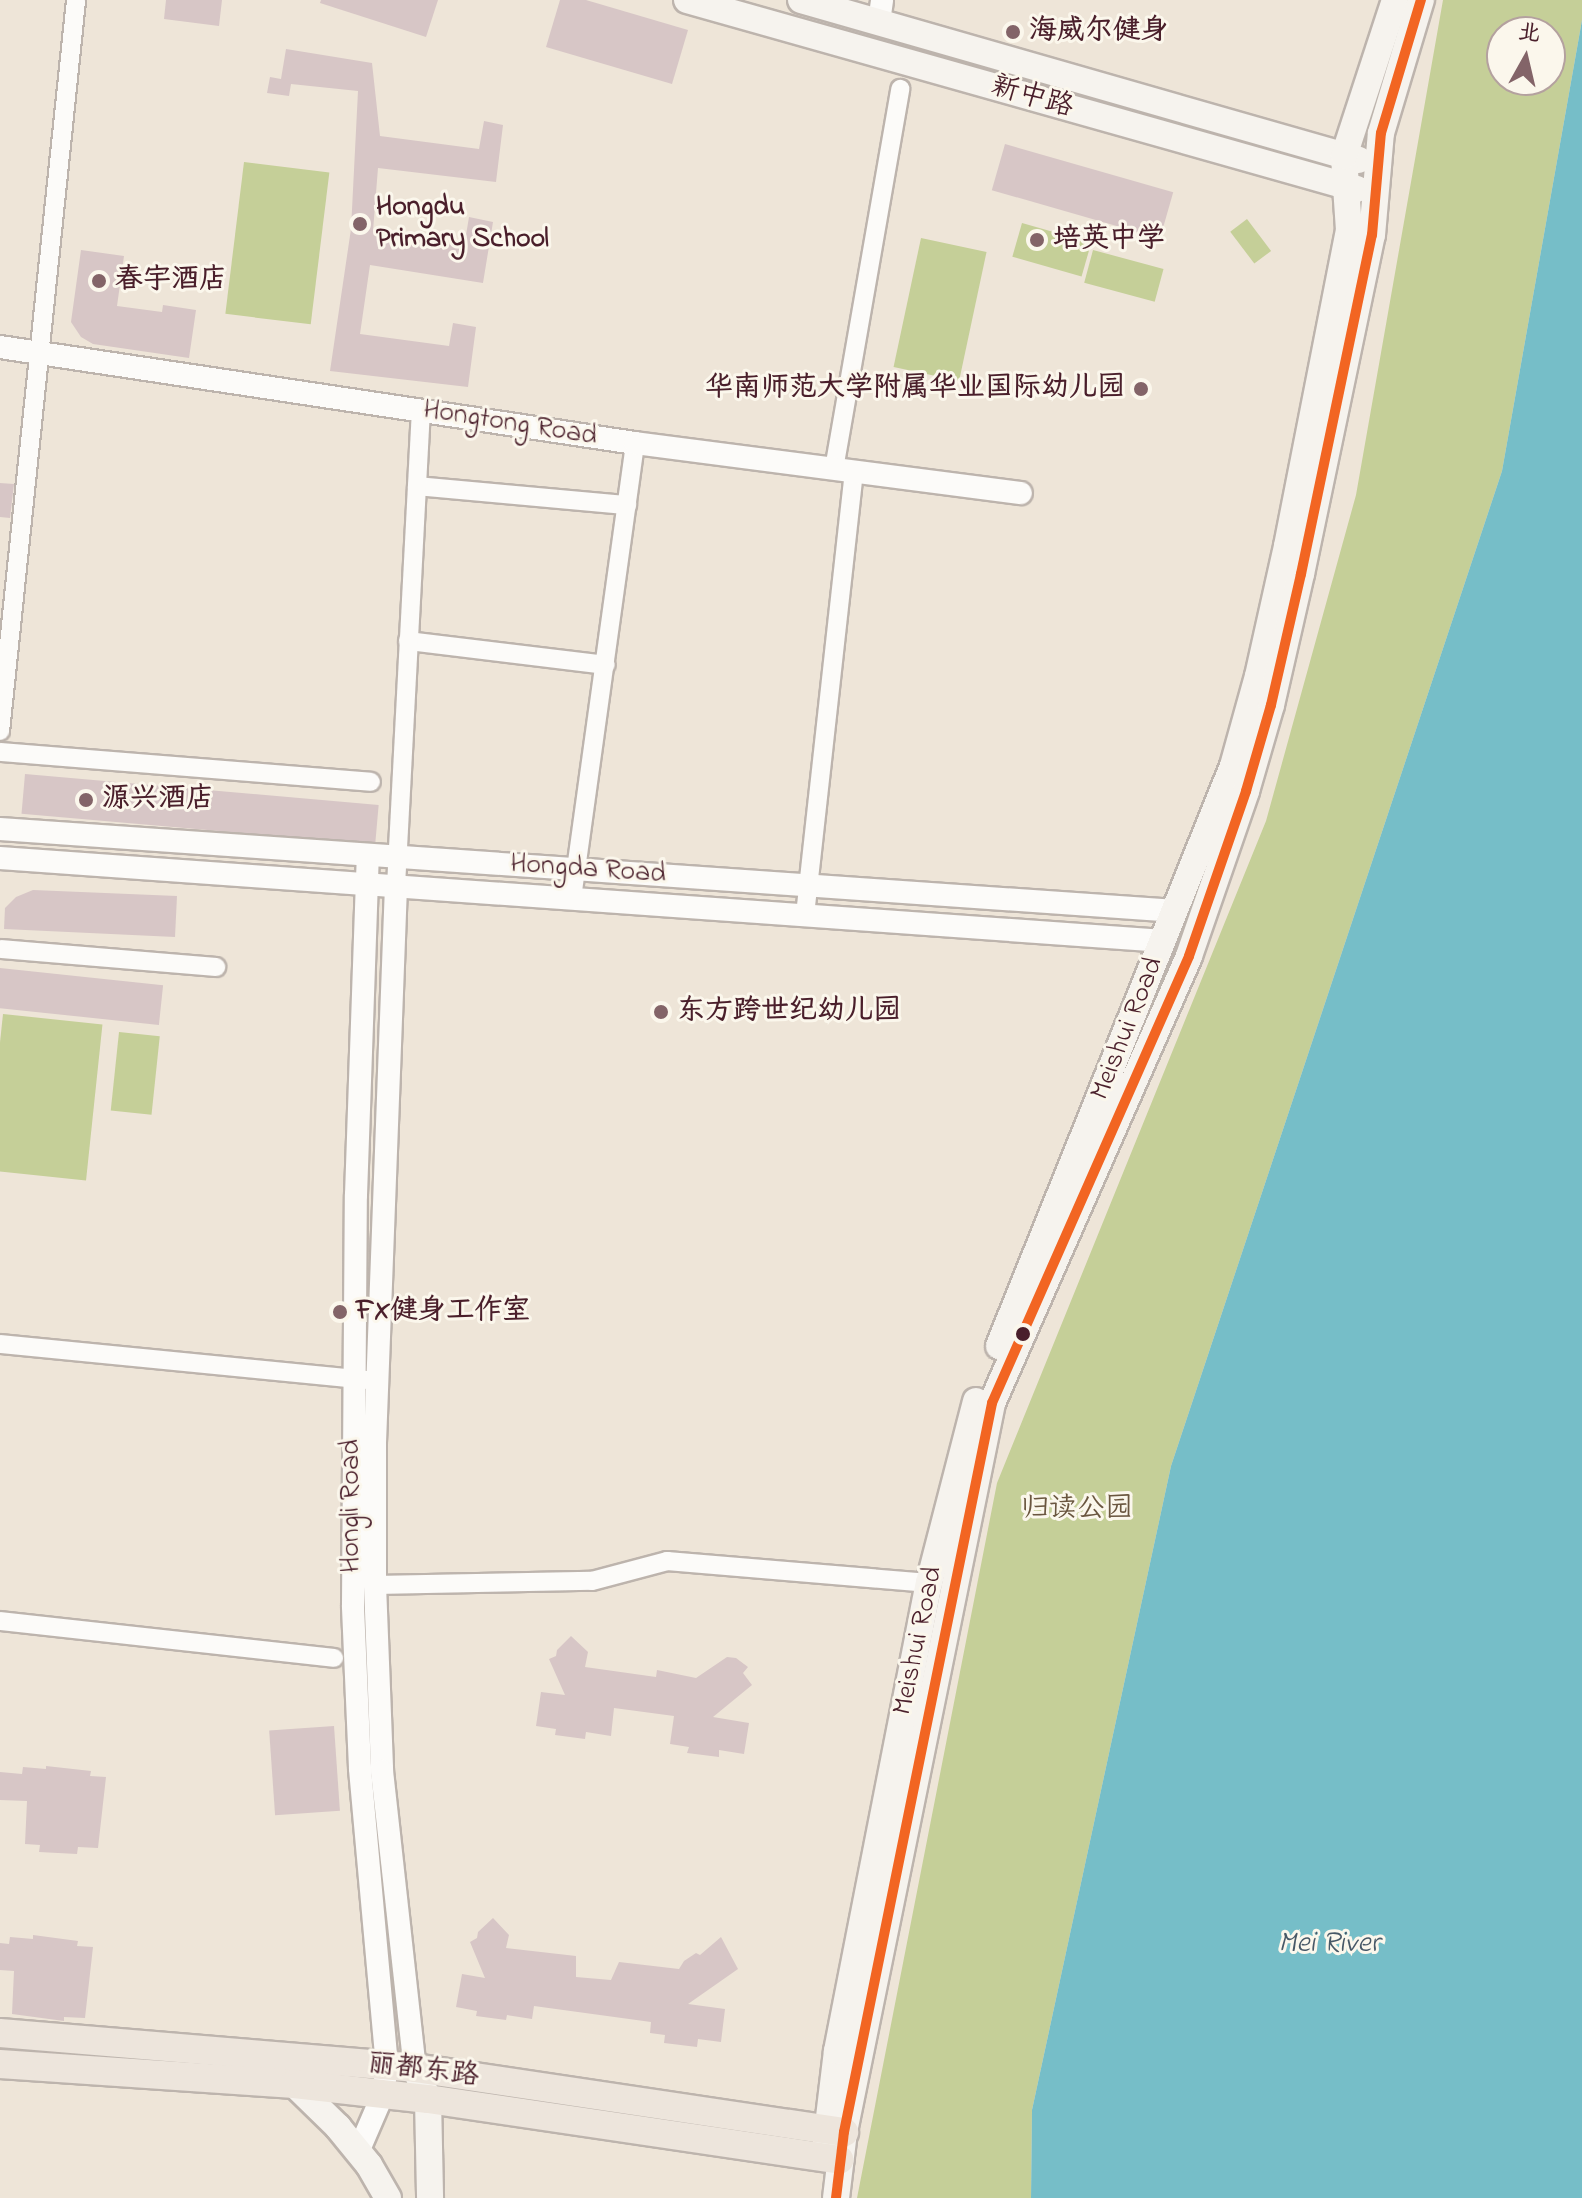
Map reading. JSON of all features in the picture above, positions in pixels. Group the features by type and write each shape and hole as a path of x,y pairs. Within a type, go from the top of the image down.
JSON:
{"main road":[{"name":"新中路","path":"687,0 1378,194"},
{"name":"新中路","path":"801,0 880,11 1377,165"},
{"name":"Meishui Road","path":"836,2131 837,2051 929,1583 976,1402 1233,766 1258,676 1349,230 1344,156 1395,0"},
{"name":"Meishui Road","path":"820,2198 832,2159 992,1403 1189,956 1246,791 1271,705 1304,559 1378,194 1377,165 1381,133 1421,0"},
{"name":"丽都东路","path":"0,2033 401,2067 836,2131"},
{"name":"丽都东路","path":"0,2064 294,2084 428,2099 832,2159"},
{"path":"401,2067 428,2099 430,2198"},
{"path":"294,2084 358,2152 388,2198"},
{"name":"Meishui Road","path":"832,2159 836,2198"}],"street":[{"path":"0,731 76,0"},
{"path":"805,915 844,471 900,89"},
{"name":"Hongtong Road","path":"0,347 635,443 1021,493"},
{"path":"396,886 421,410"},
{"path":"572,898 635,443"},
{"path":"417,486 627,505"},
{"path":"408,641 606,665"},
{"path":"0,752 371,782"},
{"name":"Hongda Road","path":"0,829 1176,911"},
{"name":"Hongli Road","path":"368,855 353,1378 353,1605 360,1768 401,2067"},
{"name":"Hongda Road","path":"0,858 1164,941"},
{"name":"Hongli Road","path":"358,2152 383,2094 401,2067 382,1771 375,1585 377,1381 396,886"},
{"path":"1,949 216,967"},
{"path":"0,1344 377,1381"},
{"path":"375,1585 592,1581 667,1561 929,1583"},
{"path":"0,1621 334,1658"}],"green space":[{"name":"归读公园","path":"1443,0 1582,0 1582,20 1502,471 1171,1466 1032,2110 1031,2198 857,2198 997,1483 1266,821 1356,495"},
{"path":"244,162 329,172 311,324 225,314"},
{"path":"1247,219 1271,251 1254,264 1230,232"},
{"path":"1022,223 1091,243 1082,276 1012,257"},
{"path":"921,238 987,252 959,381 894,367"},
{"path":"1093,250 1164,269 1155,302 1084,283"},
{"path":"3,1014 102,1024 86,1181 0,1172 0,1043"},
{"path":"119,1032 160,1036 152,1115 111,1111"}],"water":[{"name":"Mei River","path":"1582,20 1582,2198 1031,2198 1032,2110 1171,1466 1502,471"}],"building":[{"path":"166,0 222,0 219,26 164,19"},
{"path":"321,0 438,0 426,37 320,3"},
{"path":"560,0 586,0 688,30 672,84 546,47"},
{"path":"286,49 372,63 380,136 479,149 484,121 503,125 496,182 378,168 373,231 464,247 469,217 493,222 483,283 370,265 360,334 449,346 453,323 476,327 468,387 330,371 351,229 358,91 291,84 289,96 267,93 270,77 281,79"},
{"path":"1005,144 1173,192 1160,238 992,190"},
{"name":"春宇酒店","path":"81,250 124,256 117,306 162,312 163,305 196,310 189,358 93,344 81,337 71,322"},
{"path":"0,483 14,484 10,518 0,517"},
{"path":"25,774 379,805 375,845 22,814"},
{"path":"33,890 177,896 175,937 4,929 5,908 16,897"},
{"path":"0,968 163,985 159,1025 0,1008"},
{"path":"571,1636 588,1652 585,1667 656,1677 657,1670 696,1678 727,1657 736,1658 748,1667 743,1673 752,1685 713,1717 749,1723 744,1754 719,1750 719,1757 687,1753 689,1747 670,1744 674,1716 614,1708 611,1736 586,1732 585,1739 555,1735 556,1729 536,1726 541,1692 565,1695 549,1659 556,1656 557,1650"},
{"path":"334,1726 340,1811 275,1815 269,1731"},
{"path":"46,1766 91,1771 90,1776 106,1777 98,1848 78,1847 77,1854 39,1852 40,1845 25,1844 27,1801 0,1800 0,1772 22,1774 23,1767 46,1769"},
{"path":"493,1918 509,1935 506,1948 576,1956 576,1977 611,1980 619,1962 679,1969 684,1961 696,1953 700,1955 721,1937 738,1969 688,2004 725,2009 721,2042 698,2039 697,2047 664,2043 665,2035 650,2033 651,2022 534,2006 532,2019 507,2015 506,2020 476,2016 477,2011 456,2007 462,1974 485,1978 470,1942"},
{"path":"33,1935 78,1941 77,1946 93,1947 85,2018 64,2017 64,2021 12,2014 14,1971 0,1970 0,1943 9,1944 10,1937 33,1939"}],"transit line":[{"path":"836,2198 844,2132 992,1403 1189,956 1246,791 1271,705 1301,574 1372,235 1381,133 1421,0"}],"place":[{"name":"海威尔健身","path":"1013,32"},
{"name":"Hongdu Primary School","path":"360,224"},
{"name":"培英中学","path":"1037,240"},
{"name":"春宇酒店","path":"99,281"},
{"name":"华南师范大学附属华业国际幼儿园","path":"1141,389"},
{"name":"源兴酒店","path":"86,800"},
{"name":"东方跨世纪幼儿园","path":"661,1012"},
{"name":"FX健身工作室","path":"340,1312"}]}
